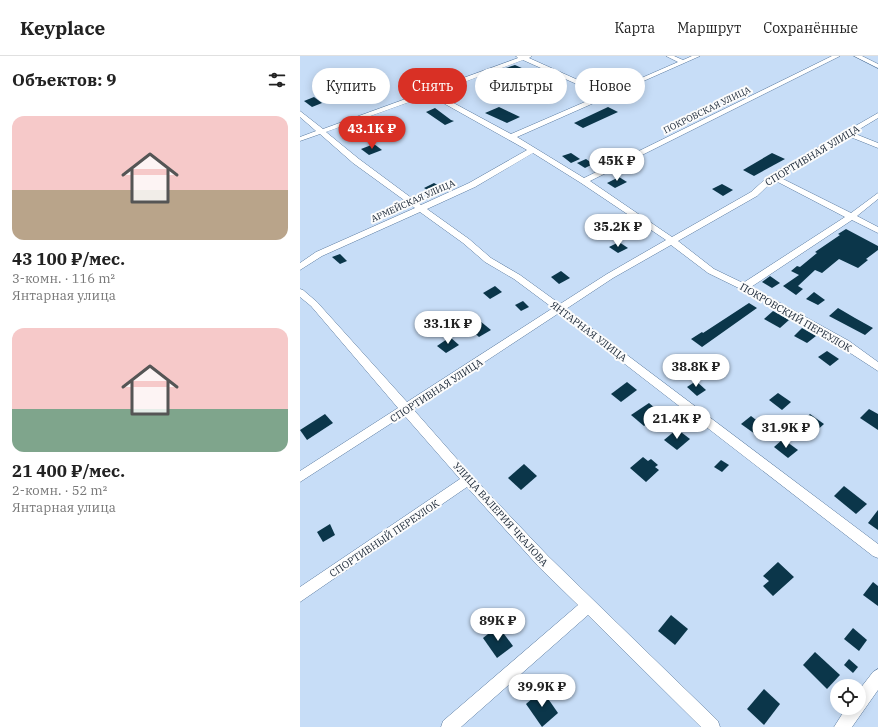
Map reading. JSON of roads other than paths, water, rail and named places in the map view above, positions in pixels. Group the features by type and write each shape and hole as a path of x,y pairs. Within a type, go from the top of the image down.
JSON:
{"street":[{"path":"669,56 684,62"},
{"path":"645,78 697,56"},
{"name":"ПОКРОВСКАЯ УЛИЦА","path":"584,180 837,56"},
{"path":"857,56 878,66"},
{"path":"467,79 523,57 575,81"},
{"path":"300,139 398,104"},
{"name":"ПОКРОВСКИЙ ПЕРЕУЛОК","path":"450,104 511,137 584,180 672,241 711,271 762,296 845,344 878,367"},
{"path":"511,137 586,104"},
{"name":"ЯНТАРНАЯ УЛИЦА","path":"300,113 356,161 488,260 517,277 560,309 878,552"},
{"name":"СПОРТИВНАЯ УЛИЦА","path":"300,478 610,276 754,194 772,177 878,115"},
{"path":"848,132 878,146"},
{"name":"АРМЕЙСКАЯ УЛИЦА","path":"300,267 319,254 472,185 520,156 533,150"},
{"path":"772,177 878,230"},
{"path":"744,287 851,217 878,195"},
{"name":"УЛИЦА ВАЛЕРИЯ ЧКАЛОВА","path":"300,292 314,304 468,480 543,561 712,727"},
{"name":"СПОРТИВНЫЙ ПЕРЕУЛОК","path":"300,596 468,480"},
{"path":"449,727 588,605"},
{"path":"866,693 878,677"},
{"path":"842,727 851,715"}]}
